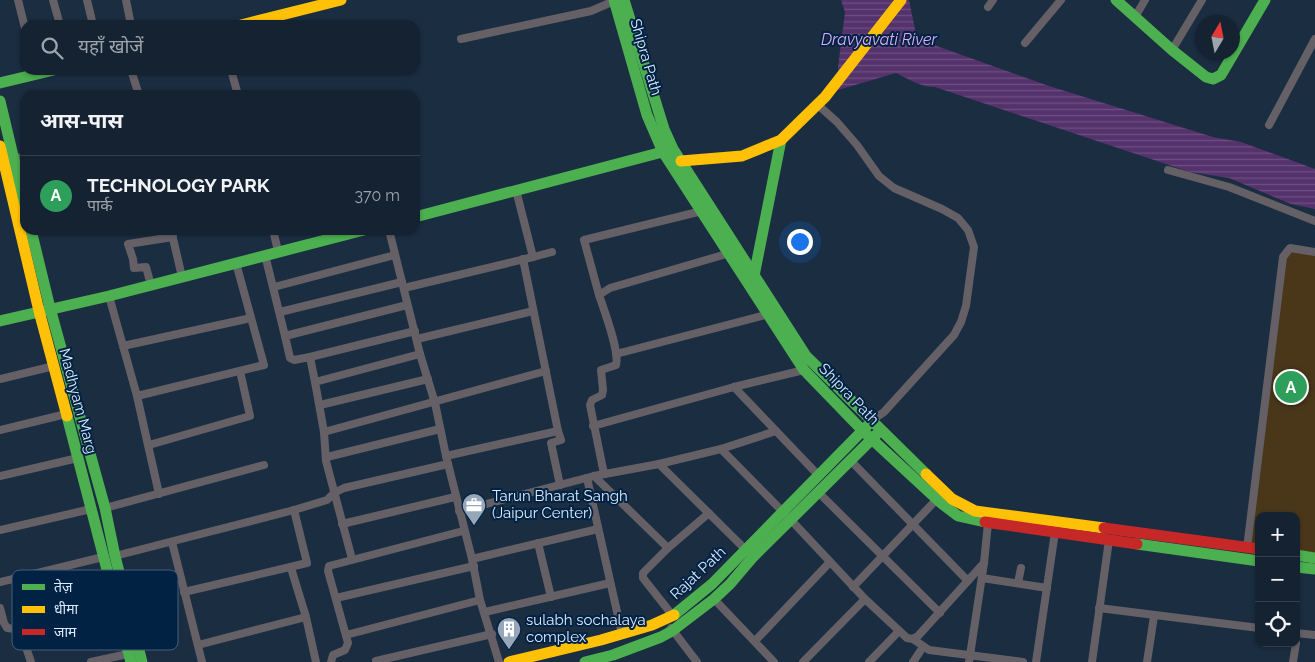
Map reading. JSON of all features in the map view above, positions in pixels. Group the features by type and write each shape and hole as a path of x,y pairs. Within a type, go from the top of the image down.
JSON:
{"street":[{"path":"18,0 23,20"},
{"path":"54,0 59,20"},
{"path":"87,0 92,20"},
{"path":"126,0 130,20"},
{"path":"258,20 313,4 341,0"},
{"path":"461,39 591,11 617,0"},
{"name":"Shipra Path","path":"617,0 647,115 702,211 804,370 863,431 937,499 958,516 988,523 1255,560"},
{"path":"681,162 742,156 781,140 821,101 901,0"},
{"path":"988,7 993,0"},
{"path":"1026,43 1061,0"},
{"path":"1116,0 1172,50 1206,77 1213,79 1221,75 1265,0"},
{"path":"1135,17 1144,0"},
{"path":"1172,50 1202,0"},
{"path":"1269,125 1315,39"},
{"path":"0,83 26,75"},
{"path":"133,75 137,90"},
{"path":"232,75 237,90"},
{"path":"0,101 19,158"},
{"path":"821,101 879,176 894,188 958,218 968,230 974,247 962,322 954,335 884,412 871,421"},
{"path":"754,276 781,140"},
{"name":"Madhyam Marg","path":"0,146 20,219"},
{"path":"420,216 668,150"},
{"name":"Shipra Path","path":"668,150 681,162 806,356 952,499 975,511 1255,549"},
{"path":"1168,170 1229,187 1315,221"},
{"path":"516,190 533,257"},
{"path":"604,474 590,402 602,395 601,371 616,365 616,354 584,240 702,211"},
{"name":"Madhyam Marg","path":"24,235 105,508 111,570"},
{"name":"Madhyam Marg","path":"32,235 54,366 91,509 113,570"},
{"path":"152,285 146,267 134,268 128,244 168,235"},
{"path":"172,235 182,277"},
{"path":"274,235 278,251"},
{"path":"0,321 109,296 344,235"},
{"path":"390,235 420,354 435,403 480,600 492,634 499,662"},
{"path":"1247,548 1284,257 1290,248 1315,252"},
{"path":"280,312 552,252"},
{"path":"600,295 610,288 730,253"},
{"path":"265,255 291,360 533,311"},
{"path":"274,287 395,255"},
{"path":"523,259 561,440 551,443 560,485"},
{"path":"137,396 264,365 236,263"},
{"path":"109,296 137,396 159,494"},
{"path":"285,336 408,305"},
{"path":"616,354 769,314"},
{"path":"123,346 252,318"},
{"path":"315,382 420,354"},
{"path":"310,357 320,405 334,494 352,559"},
{"path":"0,379 54,366"},
{"path":"594,426 734,387 804,370"},
{"path":"149,445 250,416 240,371"},
{"path":"324,432 546,371"},
{"path":"320,405 428,379"},
{"path":"734,387 819,476"},
{"path":"879,429 884,412"},
{"path":"0,430 66,414"},
{"name":"Rajat Path","path":"585,662 613,655 661,637 672,631 714,599 730,584 749,553 782,511 819,476 871,421"},
{"path":"327,457 440,429"},
{"name":"Rajat Path","path":"509,662 622,634 652,625 670,617 791,520 851,461 879,429"},
{"path":"52,570 172,542 294,510 327,500 344,488 558,431"},
{"path":"459,511 590,477 659,464 721,449 776,431"},
{"path":"721,449 865,599 907,638 912,639 923,647 970,659 1023,662"},
{"path":"0,476 78,458"},
{"path":"851,461 968,581"},
{"path":"659,464 749,553"},
{"path":"105,508 264,465"},
{"path":"590,477 598,529 622,634"},
{"path":"590,477 668,548"},
{"path":"818,493 940,613"},
{"path":"342,524 456,497"},
{"path":"854,587 937,499"},
{"path":"0,530 91,509"},
{"path":"184,592 307,563 294,510"},
{"path":"693,661 672,631 670,617 643,576 648,567 668,548 709,514"},
{"path":"970,659 988,523"},
{"path":"336,598 473,563 538,543 598,529"},
{"path":"331,662 333,655 345,650 347,646 346,635 328,568 333,564 463,530"},
{"path":"1036,662 1055,532"},
{"path":"1092,662 1109,540"},
{"path":"172,542 202,662"},
{"path":"538,543 551,597"},
{"path":"1300,556 1315,558"},
{"path":"754,642 830,562"},
{"path":"912,639 918,636 940,613 984,563"},
{"path":"1300,567 1315,569"},
{"path":"291,568 306,617 316,662"},
{"path":"1018,583 1021,568"},
{"path":"982,578 1047,588"},
{"path":"485,612 610,583"},
{"path":"714,599 774,662"},
{"path":"803,662 865,599"},
{"path":"346,635 480,600"},
{"path":"0,608 4,623 7,628 12,629"},
{"path":"1099,608 1255,628"},
{"path":"1147,662 1154,616"},
{"path":"198,645 306,617"},
{"path":"869,662 899,631"},
{"path":"1300,633 1315,634"},
{"path":"376,661 492,634"},
{"path":"913,662 923,647"},
{"path":"1293,662 1295,647"},
{"path":"27,650 31,662"},
{"name":"Madhyam Marg","path":"138,650 142,662"},
{"path":"91,662 130,658"}],"shaded area":[{"path":"1290,248 1315,252 1315,558 1300,556 1300,512 1255,512 1255,549 1247,548 1283,257"}],"water":[{"name":"Dravyavati River","path":"841,0 909,0 917,39 1049,86 1213,137 1241,142 1315,169 1315,209 1291,204 1229,178 1190,172 935,87 920,84 896,73 838,90 838,67 845,12"}],"traffic: fast":[{"path":"614,0 647,115 663,152 804,370 863,431 941,503 958,516 985,522"},
{"path":"624,0 664,129 673,149 806,356 926,474"},
{"path":"1116,0 1172,50 1206,77 1213,79 1221,75 1265,0"},
{"path":"0,83 33,75"},
{"path":"0,101 20,185"},
{"path":"754,276 781,140"},
{"path":"420,216 670,150"},
{"path":"32,235 50,308 105,508 119,570"},
{"path":"0,321 109,296 345,235"},
{"path":"67,416 107,570"},
{"path":"674,615 712,584 867,426"},
{"path":"585,662 613,655 661,637 672,631 714,599 730,584 753,557 876,435"},
{"path":"1137,544 1255,560"},
{"path":"1300,556 1315,558"},
{"path":"1300,567 1315,569"},
{"path":"128,650 131,662"},
{"path":"139,650 142,662"}],"traffic: slow":[{"path":"261,20 341,0"},
{"path":"681,161 742,156 781,140 825,97 901,0"},
{"path":"0,146 20,231"},
{"path":"21,235 67,416"},
{"path":"926,474 952,499 975,511 1104,528"},
{"path":"509,662 601,640 652,625 674,615"}],"traffic: jam":[{"path":"985,522 1137,544"},
{"path":"1104,528 1255,548"}],"place":[{"name":"TECHNOLOGY PARK","path":"1291,387"},
{"name":"Tarun Bharat Sangh (Jaipur Center)","path":"474,526"},
{"name":"sulabh sochalaya complex","path":"509,650"}]}
